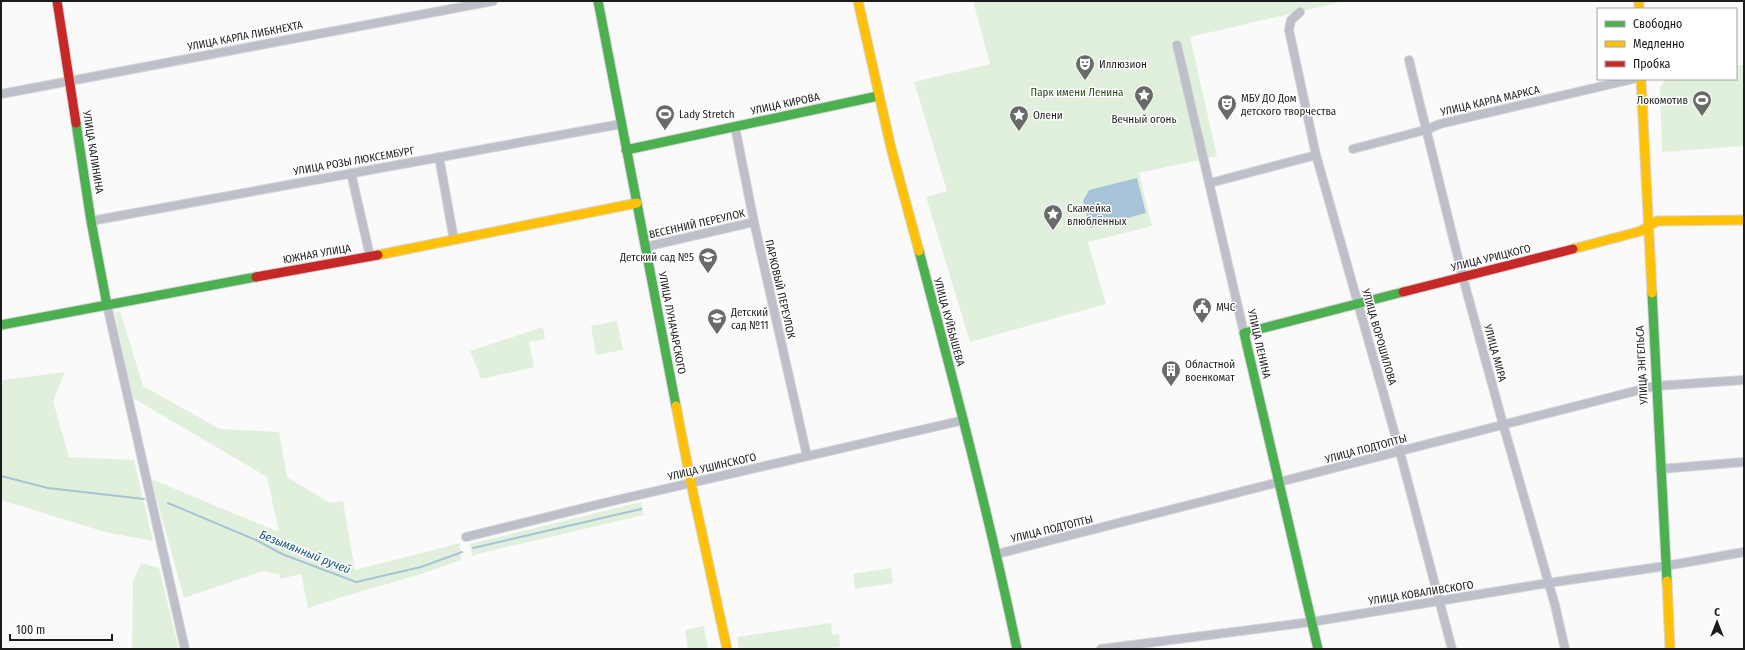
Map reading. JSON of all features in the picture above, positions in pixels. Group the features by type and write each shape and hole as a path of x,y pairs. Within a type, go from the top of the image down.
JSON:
{"street":[{"name":"УЛИЦА КАЛИНИНА","path":"57,1 91,221 107,305"},
{"name":"УЛИЦА КАРЛА ЛИБКНЕХТА","path":"1,94 493,1"},
{"name":"УЛИЦА ЛУНАЧАРСКОГО","path":"598,1 691,483 727,649"},
{"name":"УЛИЦА КУЙБЫШЕВА","path":"858,1 878,96 964,420 997,554 1017,649"},
{"name":"УЛИЦА ВОРОШИЛОВА","path":"1300,12 1291,20 1289,30 1316,155 1400,452 1452,649"},
{"name":"УЛИЦА ЛЕНИНА","path":"1177,45 1318,649"},
{"name":"УЛИЦА МИРА","path":"1409,60 1425,130 1463,278 1555,605 1565,649"},
{"name":"УЛИЦА КАРЛА МАРКСА","path":"1353,149 1425,130 1440,124 1628,80"},
{"name":"УЛИЦА ЭНГЕЛЬСА","path":"1641,80 1670,649"},
{"name":"УЛИЦА КИРОВА","path":"626,150 878,96"},
{"name":"УЛИЦА РОЗЫ ЛЮКСЕМБУРГ","path":"91,221 621,124"},
{"name":"ПАРКОВЫЙ ПЕРЕУЛОК","path":"735,127 754,222 806,456"},
{"path":"1210,183 1316,155"},
{"path":"439,157 454,240"},
{"path":"351,173 370,256"},
{"name":"ЮЖНАЯ УЛИЦА","path":"1,326 454,240 637,203"},
{"name":"УЛИЦА УРИЦКОГО","path":"1244,333 1463,278 1641,231 1657,221 1744,220"},
{"name":"ВЕСЕННИЙ ПЕРЕУЛОК","path":"645,248 754,222"},
{"path":"107,305 185,649"},
{"name":"УЛИЦА ПОДТОПТЫ","path":"997,554 1656,386 1744,380"},
{"name":"УЛИЦА УШИНСКОГО","path":"466,537 964,420"},
{"path":"1660,469 1744,462"},
{"name":"УЛИЦА КОВАЛИВСКОГО","path":"1101,649 1311,622 1548,583 1666,566 1744,552"}],"green space":[{"name":"Парк имени Ленина","path":"973,1 1345,1 1190,37 1217,156 1139,173 1152,226 1088,242 1106,304 970,342 926,197 947,191 914,82 990,64"},
{"name":"Локомотив","path":"1737,65 1744,65 1744,146 1662,152 1660,88 1664,80 1737,80"},
{"path":"120,311 143,386 220,429 279,432 287,477 330,503 343,501 355,570 460,543 461,560 308,608 301,574 280,579 279,574 263,571 184,598 151,479 279,532 267,477 133,398 115,313"},
{"path":"617,321 623,350 596,355 591,326"},
{"path":"543,327 545,339 529,342 534,367 481,379 470,351"},
{"path":"65,372 53,401 69,457 134,460 153,541 105,532 1,500 1,394 3,380"},
{"path":"641,502 644,515 472,556 470,544"},
{"path":"141,563 159,568 179,649 132,649 133,582"},
{"path":"891,568 893,583 855,589 853,574"},
{"path":"831,623 832,635 839,634 840,647 825,649 739,649 737,637"},
{"path":"704,626 708,649 688,649 685,630"}],"water":[{"path":"1137,178 1146,213 1090,228 1083,201 1089,190"}],"waterway":[{"name":"Безымянный ручей","path":"1,476 48,488 144,499"},
{"name":"Безымянный ручей","path":"168,503 256,540 282,554 356,582 421,567 462,552"},
{"path":"473,548 641,509"}],"traffic: fast":[{"path":"598,1 676,406"},
{"path":"626,150 878,96"},
{"path":"76,123 91,221 107,305"},
{"path":"919,251 983,499 1017,649"},
{"path":"1,325 256,277"},
{"path":"1318,649 1244,333 1403,292"},
{"path":"1652,293 1667,581"}],"traffic: slow":[{"path":"858,1 891,148 919,251"},
{"path":"1639,1 1639,8"},
{"path":"1641,80 1652,293"},
{"path":"378,255 637,203"},
{"path":"1573,249 1641,231 1657,221 1744,220"},
{"path":"676,406 727,649"},
{"path":"1667,581 1670,649"}],"traffic: jam":[{"path":"57,1 76,123"},
{"path":"1403,292 1573,249"},
{"path":"256,277 378,255"}],"place":[{"name":"Иллюзион","path":"1085,81"},
{"name":"Вечный огонь","path":"1144,112"},
{"name":"Локомотив","path":"1702,117"},
{"name":"МБУ ДО Дом детского творчества","path":"1227,121"},
{"name":"Lady Stretch","path":"665,131"},
{"name":"Олени","path":"1019,132"},
{"name":"Скамейка влюблённых","path":"1053,231"},
{"name":"Детский сад №5","path":"708,274"},
{"name":"МЧС","path":"1202,324"},
{"name":"Детский сад №11","path":"717,335"},
{"name":"Областной военкомат","path":"1171,387"}]}
